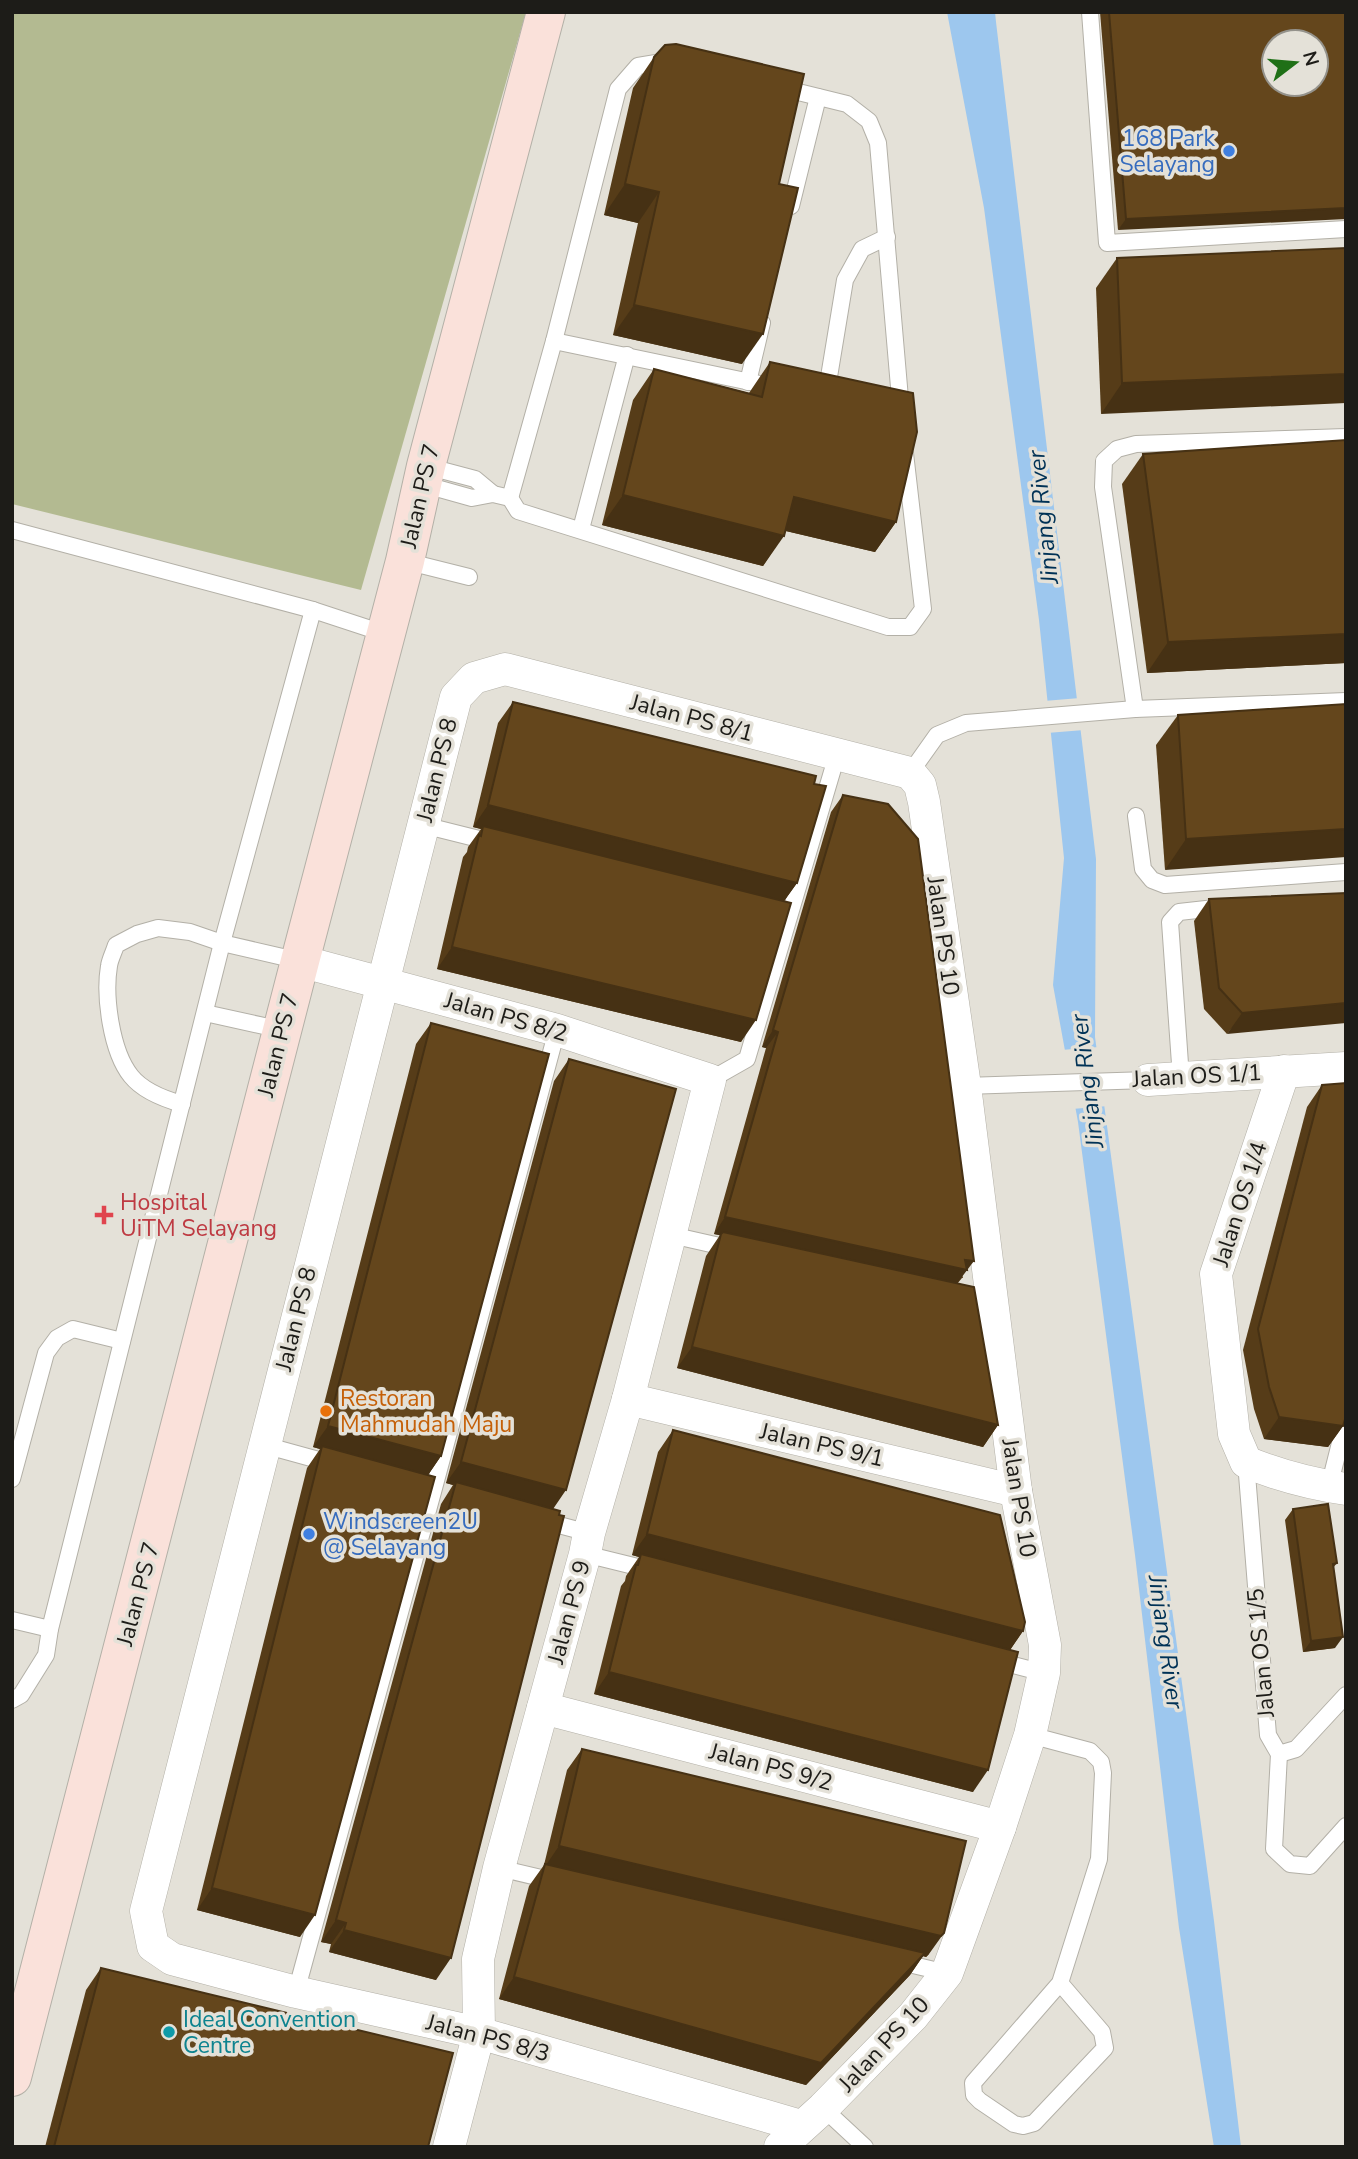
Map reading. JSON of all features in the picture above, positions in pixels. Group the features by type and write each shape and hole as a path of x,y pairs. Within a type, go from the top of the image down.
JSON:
{"street":[{"name":"Jalan PS 7","path":"12,2077 23,1994 282,1030 546,12"},
{"name":"Jalan PS 8/1","path":"474,678 505,669 910,773"},
{"name":"Jalan PS 8","path":"172,1959 153,1946 146,1911 456,696 474,678"},
{"name":"Jalan PS 10","path":"801,2127 913,2016 947,1973 1030,1735 1044,1673 1045,1646 984,1304 965,1086 924,802 920,785 910,773"},
{"name":"Jalan PS 8/2","path":"300,961 557,1030 710,1080"},
{"name":"Jalan OS 1/1","path":"1148,1080 1346,1068"},
{"name":"Jalan OS 1/4","path":"1246,1462 1234,1434 1216,1274 1284,1071"},
{"name":"Jalan PS 9","path":"449,2147 479,2033 478,1959 499,1868 628,1399 710,1080"},
{"name":"Jalan PS 9/1","path":"628,1399 1016,1491"},
{"path":"1246,1462 1271,1472 1337,1488"},
{"name":"Jalan PS 9/2","path":"543,1708 1000,1826"},
{"name":"Jalan PS 8/3","path":"172,1959 296,1992 479,2033 801,2127"}],"lane":[{"path":"1090,12 1107,243 1346,229"},
{"path":"510,498 554,341 618,89 638,66 673,60 687,64"},
{"path":"424,475 475,479 493,494 510,498 518,511 888,627 910,627 923,609 899,422 878,143 869,121 847,104 766,84"},
{"path":"788,219 818,97"},
{"path":"825,398 845,280 862,250 887,237"},
{"path":"748,382 764,314"},
{"path":"554,341 787,390"},
{"path":"581,529 627,355"},
{"path":"1135,709 1103,487 1104,461 1117,449 1136,444 1346,437"},
{"path":"12,530 313,610 386,634"},
{"path":"405,561 469,577"},
{"path":"12,1700 21,1695 46,1656 50,1629 222,943 313,610"},
{"path":"910,773 937,735 966,723 1135,709 1346,701"},
{"path":"710,1080 747,1059 782,915 837,755"},
{"path":"1136,816 1143,869 1152,880 1165,884 1346,872"},
{"path":"423,825 504,845"},
{"path":"1181,1078 1170,922 1179,912 1242,906"},
{"path":"182,1104 162,1098 145,1088 132,1078 121,1062 110,1014 108,991 109,965 116,945 136,934 158,928 190,932 222,943 300,961"},
{"path":"205,1013 282,1030"},
{"path":"296,1992 557,1030"},
{"name":"Jalan OS 1/1","path":"965,1086 1148,1080"},
{"path":"671,1235 751,1252"},
{"path":"12,1479 46,1353 57,1338 74,1329 122,1341"},
{"path":"1337,1488 1346,1419"},
{"path":"264,1445 342,1467"},
{"name":"Jalan OS 1/5","path":"1246,1462 1268,1735 1279,1754 1274,1849 1290,1864 1310,1866 1346,1826"},
{"path":"524,1516 666,1575"},
{"path":"12,1620 50,1629"},
{"path":"977,1655 1044,1673"},
{"path":"1279,1754 1296,1749 1346,1695"},
{"path":"1030,1735 1090,1751 1101,1762 1103,1773 1099,1858 1060,1983 973,2083 975,2095 980,2101 1014,2124 1023,2126 1034,2123 1105,2048 1102,2032 1060,1983"},
{"path":"499,1868 567,1884"},
{"path":"879,1957 947,1973"},
{"path":"801,2127 865,2147"}],"green space":[{"path":"12,12 526,12 361,590 12,504"}],"water":[{"name":"Jinjang River","path":"947,12 995,12 1096,859 1095,1037 1214,1921 1241,2147 1214,2147 1179,1928 1135,1555 1078,1122 1053,985 1064,858 1039,620 984,208"}],"pier":[{"path":"1080,698 1084,730 1047,733 1044,701"},
{"path":"1099,1047 1108,1106 1072,1109 1061,1050"}],"building":[{"name":"168 Park Selayang","path":"1109,12 1346,12 1346,208 1126,219"},
{"path":"676,44 804,74 779,184 798,188 763,334 634,305 659,192 625,184 654,57 665,45"},
{"path":"1346,248 1346,374 1122,383 1117,258"},
{"path":"770,362 913,393 917,432 896,522 794,497 784,536 623,495 654,369 762,397"},
{"path":"1346,440 1346,634 1168,642 1143,454"},
{"path":"513,702 816,776 814,784 826,786 797,883 488,805"},
{"path":"1346,704 1346,829 1186,839 1178,715"},
{"path":"843,795 888,804 918,839 974,1261 965,1260 967,1270 725,1217 778,1032 773,1030"},
{"path":"483,826 791,903 756,1020 452,947"},
{"path":"1346,893 1346,1003 1242,1013 1219,988 1209,899"},
{"path":"431,1023 549,1054 441,1456 328,1426"},
{"path":"569,1059 676,1089 566,1490 461,1462"},
{"path":"1346,1083 1346,1416 1343,1426 1279,1417 1269,1387 1258,1329 1322,1085"},
{"path":"723,1232 974,1287 998,1425 692,1347"},
{"path":"673,1430 1000,1515 1025,1622 1023,1631 647,1534"},
{"path":"322,1446 435,1477 315,1915 212,1888"},
{"path":"456,1482 560,1511 559,1515 564,1516 451,1958 344,1930 346,1923 336,1920"},
{"path":"1328,1504 1337,1563 1333,1564 1343,1637 1311,1641 1293,1509"},
{"path":"641,1554 1018,1652 988,1770 609,1672"},
{"path":"582,1749 966,1841 944,1933 941,1936 559,1846"},
{"path":"545,1864 925,1953 821,2063 514,1977"},
{"name":"Ideal Convention Centre","path":"101,1968 453,2053 428,2147 54,2147"}],"place":[{"name":"168 Park Selayang","path":"1229,151"},
{"name":"Hospital UiTM Selayang","path":"104,1215"},
{"name":"Restoran Mahmudah Maju","path":"326,1411"},
{"name":"Windscreen2U @ Selayang","path":"309,1534"},
{"name":"Ideal Convention Centre","path":"169,2032"}]}
